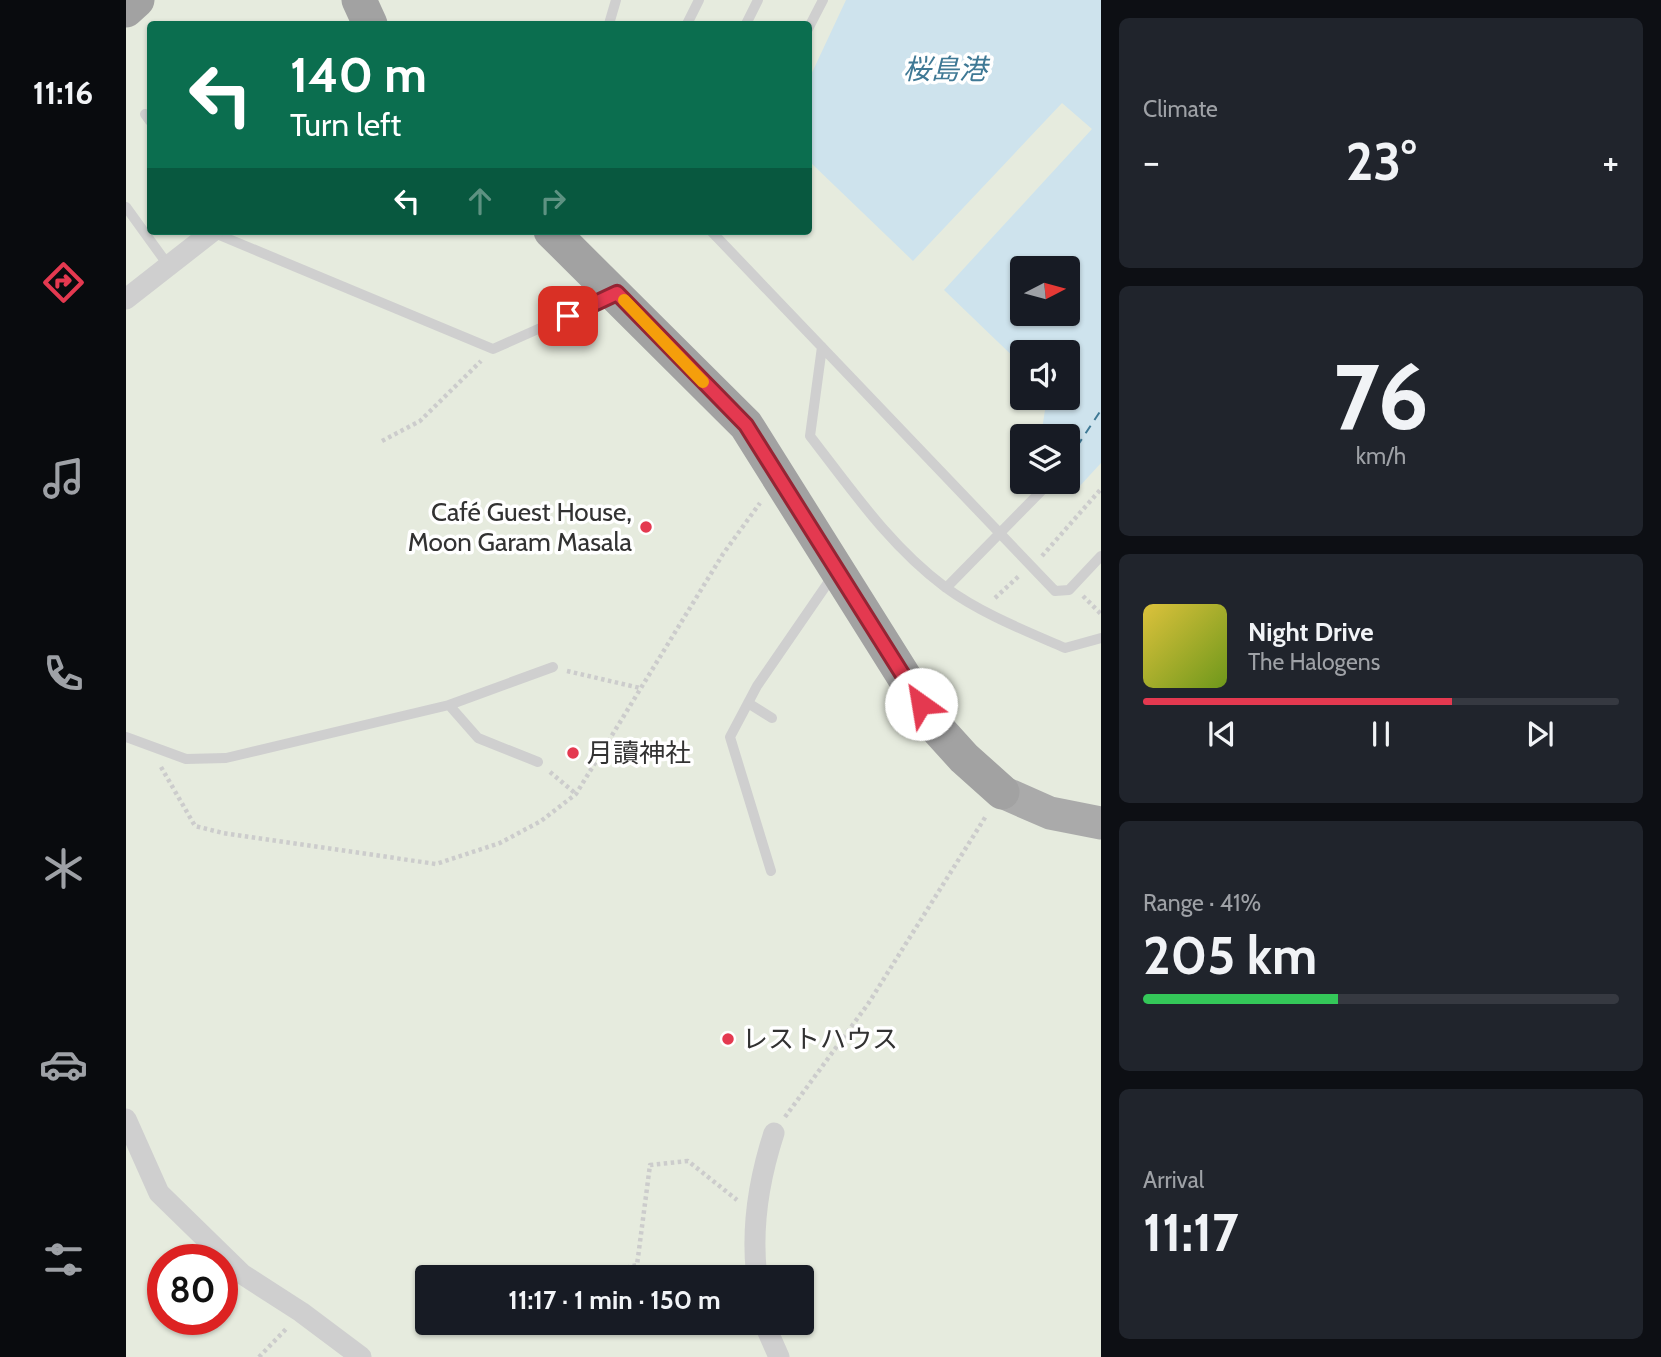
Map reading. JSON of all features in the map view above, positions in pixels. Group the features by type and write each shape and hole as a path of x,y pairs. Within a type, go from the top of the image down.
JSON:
{"highway":[{"path":"126,10 137,0"},
{"path":"359,0 369,21"},
{"path":"555,235 617,293 746,425 935,726 964,758 1002,792"}],"main road":[{"path":"1002,792 1050,813 1101,823"}],"street":[{"path":"126,299 207,235"},
{"path":"126,1119 159,1193 242,1274 302,1312 361,1357"},
{"path":"756,1265 757,1216 766,1159 774,1133"},
{"path":"769,1335 779,1357"}],"lane":[{"path":"610,21 616,0"},
{"path":"688,21 699,0"},
{"path":"748,21 758,0"},
{"path":"812,21 823,0"},
{"path":"126,207 130,221 169,265"},
{"path":"222,235 493,349 617,293"},
{"path":"714,235 1055,591 1069,590 1101,556"},
{"path":"822,347 810,436 881,529 946,587 1065,649 1101,638"},
{"path":"946,587 1038,494"},
{"path":"771,870 730,737 748,703 836,570"},
{"path":"126,737 186,759 226,758 449,705 553,667"},
{"path":"748,703 772,718"},
{"path":"449,705 478,738 538,762"}],"path":[{"path":"382,441 420,421 493,349"},
{"path":"1051,565 1041,555 1101,489"},
{"path":"148,746 195,826 436,864 500,843 541,821 576,794 723,554 763,500"},
{"path":"1081,594 1101,614"},
{"path":"553,667 640,688"},
{"path":"538,762 576,794"},
{"path":"774,1133 868,1004 1002,792"},
{"path":"637,1265 650,1165 688,1161 757,1216"},
{"path":"259,1357 302,1312"}],"shaded area":[{"path":"126,0 1101,0 1101,1357 126,1357"}],"water":[{"name":"桜島港","path":"846,0 1101,0 1101,463 1080,486 1080,424 1043,424 1045,410 1080,410 1080,340 1010,340 1010,353 944,290 1092,129 1062,103 913,261 812,164 812,73"}],"ferry route":[{"path":"1080,442 1101,410"}],"slow traffic":[{"path":"624,300 703,382"}],"place":[{"name":"Café Guest House, Moon Garam Masala","path":"646,527"},
{"name":"月讀神社","path":"573,753"},
{"name":"レストハウス","path":"728,1039"}],"route":[{"path":"568,316 617,293 746,425 921,704"}]}
